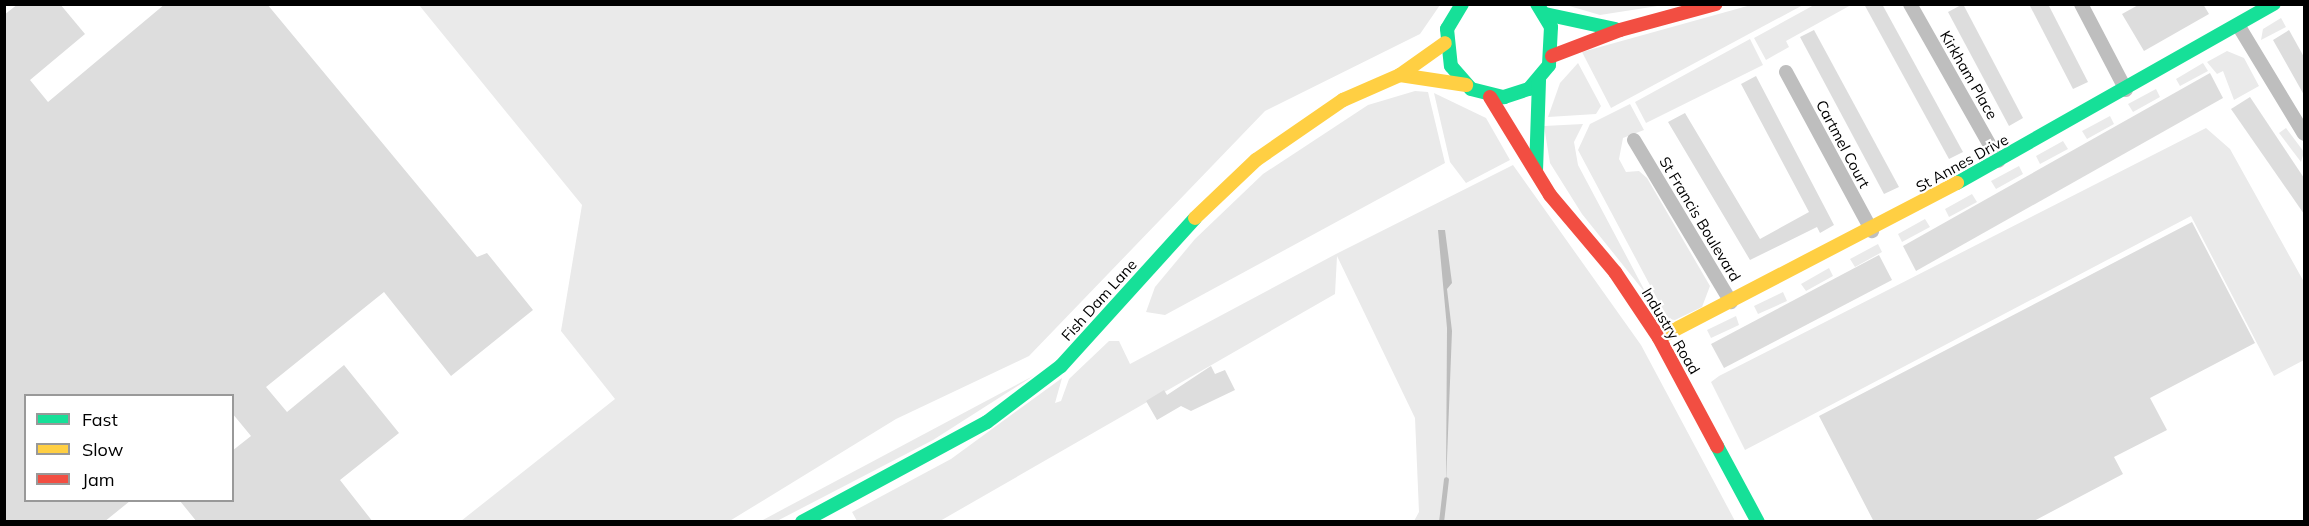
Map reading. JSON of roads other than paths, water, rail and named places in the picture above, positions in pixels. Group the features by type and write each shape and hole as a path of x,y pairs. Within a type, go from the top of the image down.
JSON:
{"street":[{"path":"1462,4 1446,43 1451,66 1466,85"},
{"path":"1536,171 1539,80 1552,56 1620,30 1716,4"},
{"name":"Kirkham Place","path":"1910,4 1999,161"},
{"path":"2080,4 2126,90"},
{"name":"St Annes Drive","path":"1659,338 1872,231 2126,90 2274,4"},
{"path":"1552,56 1541,9 1620,30"},
{"path":"2238,25 2304,134"},
{"name":"Fish Dam Lane","path":"802,522 987,422 1061,366 1205,207 1256,160 1343,100 1400,75 1446,43"},
{"name":"Cartmel Court","path":"1786,72 1872,231"},
{"path":"1400,75 1466,85 1490,96 1517,94 1539,80"},
{"name":"Industry Road","path":"1490,96 1536,171 1659,338 1758,522"},
{"name":"St Francis Boulevard","path":"1635,151 1731,302"}],"waterway":[{"path":"1441,522 1446,479"}]}
